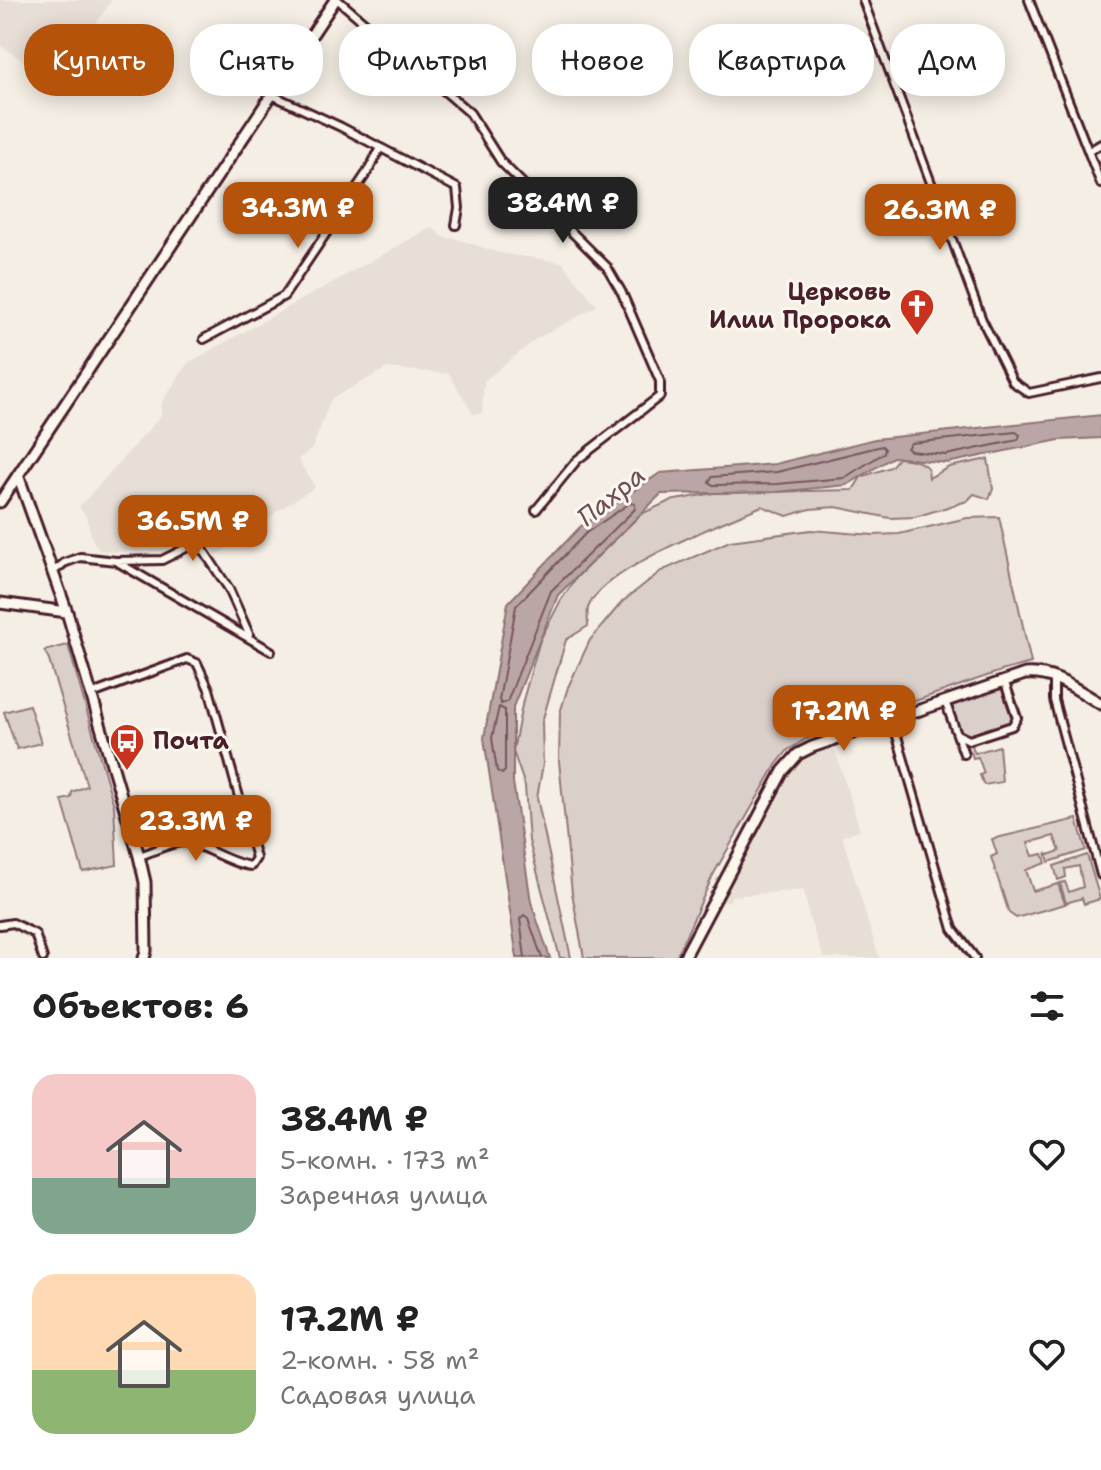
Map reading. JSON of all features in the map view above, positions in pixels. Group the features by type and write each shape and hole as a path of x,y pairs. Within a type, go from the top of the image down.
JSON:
{"street":[{"path":"320,24 336,0 470,113 501,162 607,267 622,293 660,381 660,396 577,460 536,510"},
{"path":"863,0 982,320 1013,382 1029,393 1101,378"},
{"path":"1029,0 1101,184"},
{"path":"0,502 271,96"},
{"path":"274,96 457,188 459,208 456,225"},
{"path":"1089,151 1101,144"},
{"path":"204,339 284,296 370,168 380,148"},
{"path":"18,475 67,612 139,856 145,882 145,955 156,958"},
{"path":"53,572 64,563 80,557 116,561 162,560 198,542 229,589 249,634 247,637"},
{"path":"116,561 271,651"},
{"path":"0,603 67,612"},
{"path":"92,694 187,659 197,663 209,689 256,858 251,866 239,865 186,842 139,856"},
{"path":"684,958 791,761 812,747 1004,680 1034,673 1054,677 1101,704"},
{"path":"1054,677 1054,700 1101,875"},
{"path":"959,735 969,740 1012,726 1017,718 1004,680"},
{"path":"945,701 964,754"},
{"path":"892,719 953,929 975,958"},
{"path":"0,925 13,923 35,934 43,958"}],"shaded area":[{"path":"0,0 112,0 96,24 24,24 24,62 0,45"},
{"path":"432,227 443,237 500,253 562,262 597,306 536,339 484,381 482,413 473,414 449,374 387,368 331,399 312,449 298,459 315,487 276,512 246,539 242,535 217,556 201,534 163,551 99,550 86,516 79,507 161,416 162,402 188,363"},
{"path":"898,458 925,465 929,478 949,467 988,459 993,489 989,499 974,494 967,501 915,517 890,518 836,507 810,509 787,516 762,506 666,548 615,578 597,593 588,608 588,626 566,640 542,722 543,764 537,798 571,958 560,958 529,841 525,786 513,751 540,640 561,600 577,577 641,514 670,501 714,493 853,490 861,477 891,467"},
{"path":"999,517 1031,663 806,739 788,750 776,765 713,875 676,958 584,958 572,893 559,761 560,713 568,687 590,640 622,602 661,571 730,541 811,530 899,534 967,518"},
{"path":"68,645 114,806 117,865 83,872 62,800 71,798 72,792 87,786 44,651"},
{"path":"997,687 1005,692 1015,722 1012,726 964,739 952,705"},
{"path":"29,705 41,743 17,749 4,712"},
{"path":"832,740 860,830 842,836 879,958 824,958 809,918 804,890 731,896 730,901 721,902 721,895 791,761"},
{"path":"976,742 972,746 975,753 999,746 1002,782 984,785 980,775 984,773 978,757 973,758 971,752 966,753 964,746"},
{"path":"1077,819 1086,850 1049,862 1046,853 1060,851 1054,836 1028,843 1033,856 1043,854 1046,863 1026,870 1033,891 1058,884 1065,904 1016,918 1009,913 991,857 997,854 992,839"},
{"path":"1087,855 1100,899 1084,904 1082,898 1066,903 1060,883 1065,882 1069,892 1083,887 1079,866 1065,869 1066,877 1058,880 1054,866"}],"water":[{"path":"1101,415 1101,438 1059,440 947,463 893,457 847,485 777,492 661,494 558,595 513,707 513,782 531,902 550,958 517,958 484,738 508,603 580,527 660,473 775,464 875,439"}],"place":[{"name":"Церковь Илии Пророка","path":"917,337"},
{"name":"Почта","path":"127,772"}],"water label":[{"name":"Пахра","path":"611,496"}]}
